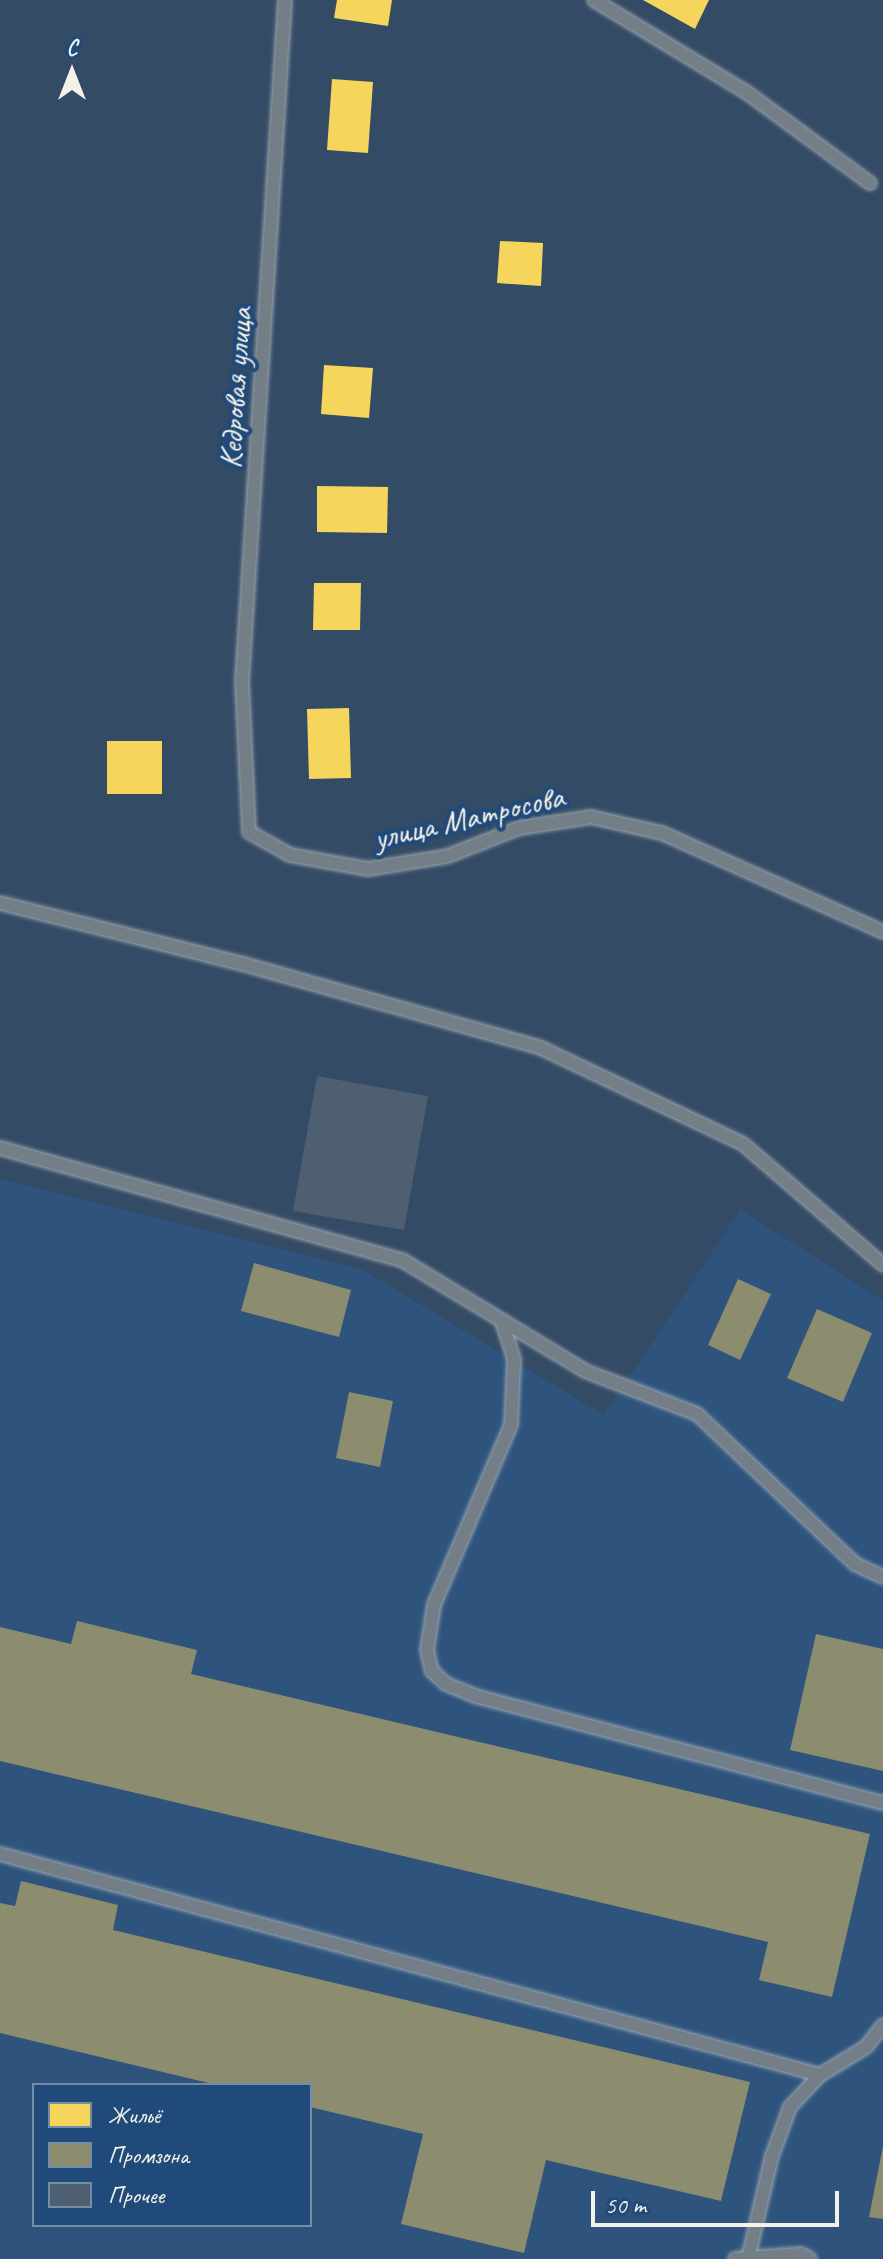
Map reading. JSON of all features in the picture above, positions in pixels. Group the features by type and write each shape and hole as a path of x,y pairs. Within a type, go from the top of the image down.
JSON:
{"lane":[{"name":"Кедровая улица","path":"244,779 242,682 285,0"},
{"path":"594,0 746,92 870,183"},
{"name":"улица Матросова","path":"244,779 249,832 290,855 368,869 448,856 519,828 591,817 662,833 883,932"},
{"path":"0,903 243,964 541,1048 743,1144 883,1265"},
{"path":"0,1148 402,1260 585,1371 697,1414 855,1564 883,1577"},
{"path":"502,1322 514,1360 511,1425 434,1605 427,1650 432,1671 446,1684 475,1696 883,1803"},
{"path":"0,1854 820,2075"},
{"path":"810,2259 801,2254 744,2258 772,2156 790,2107 820,2075 866,2047 883,2025"}],"shaded area":[{"path":"0,1179 363,1270 604,1415 740,1210 883,1300 883,2259 0,2259"}],"building: Жильё":[{"path":"337,0 392,0 388,26 334,18"},
{"path":"643,0 709,0 695,29"},
{"path":"332,79 373,82 368,153 327,150"},
{"path":"500,241 543,243 541,286 497,283"},
{"path":"324,365 373,368 369,418 321,414"},
{"path":"317,486 388,487 387,533 317,532"},
{"path":"314,583 361,583 360,630 313,630"},
{"path":"349,708 351,778 309,779 307,709"},
{"path":"107,741 162,741 162,794 107,794"}],"building: Промзона":[{"path":"254,1263 351,1290 339,1337 241,1311"},
{"path":"738,1279 771,1294 740,1360 708,1345"},
{"path":"817,1309 872,1333 843,1402 787,1378"},
{"path":"349,1392 393,1401 380,1467 336,1458"},
{"path":"77,1621 197,1650 191,1674 870,1834 832,1997 759,1980 768,1942 0,1761 0,1627 71,1644"},
{"path":"816,1634 883,1649 883,1771 790,1750"},
{"path":"21,1881 118,1905 113,1930 750,2082 721,2201 546,2160 524,2253 401,2224 423,2134 312,2107 312,2083 209,2083 0,2033 0,1903 15,1906"},
{"path":"883,2146 883,2219 869,2217"}],"building: Прочее":[{"path":"317,1076 428,1096 404,1230 293,1211"}]}
